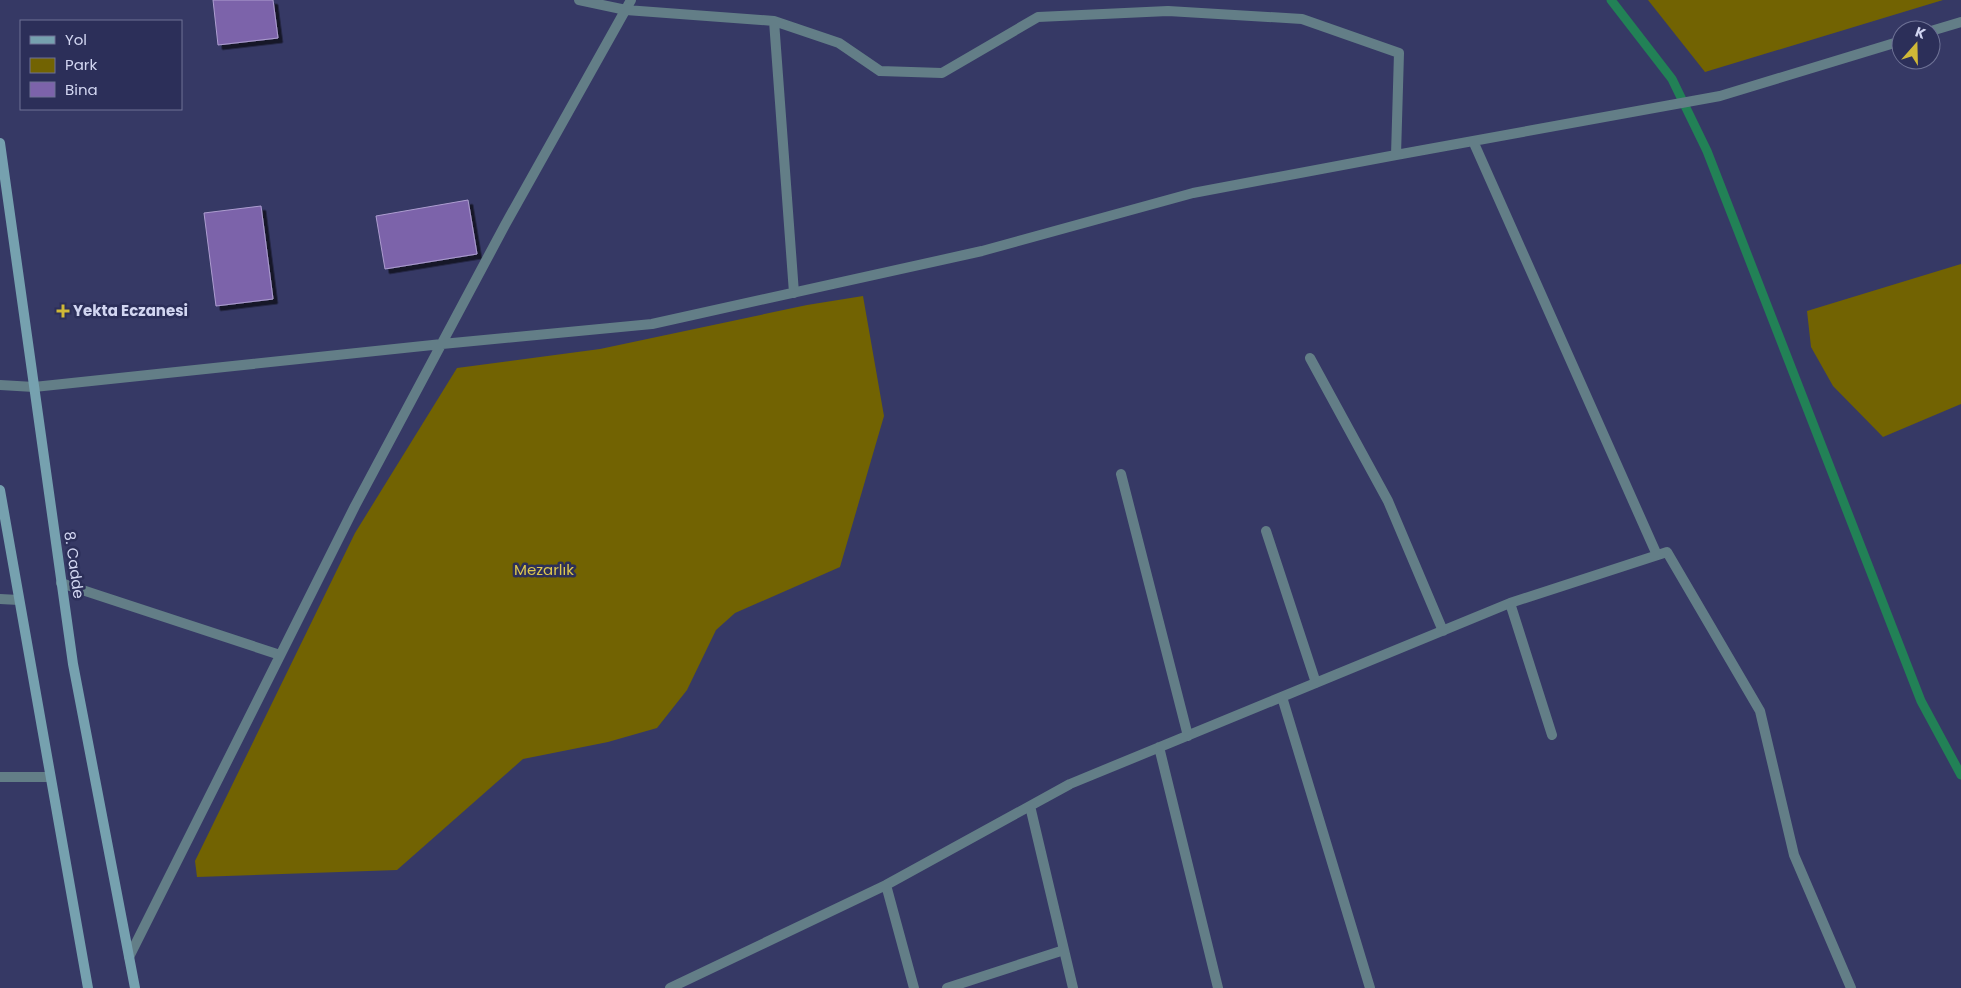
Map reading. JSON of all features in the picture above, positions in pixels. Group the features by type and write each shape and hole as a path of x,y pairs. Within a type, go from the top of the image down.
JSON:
{"street":[{"path":"579,0 626,10 774,21 839,43 880,72 942,74 1038,17 1168,11 1302,19 1399,53 1396,155"},
{"path":"129,957 355,506 506,225 631,0"},
{"path":"774,21 794,293"},
{"path":"1941,28 1961,22"},
{"path":"0,385 34,387 652,324 982,251 1193,193 1720,96 1891,43"},
{"path":"1473,141 1657,556"},
{"name":"8. Cadde","path":"0,143 73,664 135,988"},
{"path":"1310,358 1388,501 1443,631"},
{"path":"1121,474 1188,736"},
{"path":"0,490 88,988"},
{"path":"1266,531 1316,683"},
{"path":"670,988 886,885 1070,784 1510,603 1667,552 1760,711 1794,855 1851,988"},
{"path":"61,582 280,655"},
{"path":"0,599 19,600"},
{"path":"1510,603 1552,735"},
{"path":"1282,696 1370,988"},
{"path":"1159,747 1218,988"},
{"path":"0,777 50,777"},
{"path":"1030,806 1073,988"},
{"path":"886,885 914,988"},
{"path":"947,988 1064,950"}],"green space":[{"path":"1648,0 1943,0 1705,72"},
{"path":"1961,264 1961,404 1883,437 1833,386 1811,347 1807,311"},
{"name":"Mezarlık","path":"863,296 884,416 840,567 735,613 716,630 687,690 657,728 608,742 523,759 397,870 197,877 195,861 355,533 457,368 600,349 807,305"}],"building":[{"path":"213,0 273,0 278,38 218,45"},
{"path":"468,200 477,254 385,269 376,216"},
{"path":"261,206 273,299 216,306 204,213"}],"waterway":[{"path":"1611,0 1672,79 1707,151 1921,701 1961,775"}],"place":[{"name":"Yekta Eczanesi","path":"63,311"}]}
